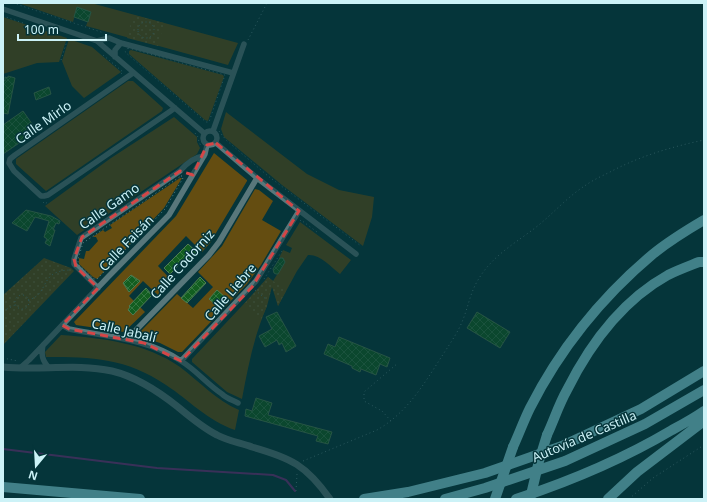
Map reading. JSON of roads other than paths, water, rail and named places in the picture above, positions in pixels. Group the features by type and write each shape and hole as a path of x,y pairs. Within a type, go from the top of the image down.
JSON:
{"highway":[{"path":"496,499 513,447 530,409 544,383 573,339 597,308 654,253 704,220"},
{"path":"530,499 547,435 566,390 587,354 621,310 640,294 668,275 699,262 704,262"},
{"path":"364,499 408,492 485,473 562,446 641,409 704,371"},
{"name":"Autovía de Castilla","path":"445,499 485,488 565,461 645,424 704,390"},
{"path":"516,499 558,485 605,465 655,440 704,411"},
{"path":"608,499 637,472 704,422"},
{"path":"3,487 140,499"}],"street":[{"path":"3,9 99,43 204,133"},
{"path":"99,43 109,38 118,42 234,73"},
{"path":"115,57 115,50 118,42"},
{"path":"216,143 216,130 244,44"},
{"name":"Calle Mirlo","path":"133,73 10,159 9,163 12,169 42,198 175,108"},
{"path":"216,130 207,131 204,133 202,138 203,142 207,145 210,146 216,143"},
{"path":"216,143 257,178 356,254"},
{"name":"Calle Faisán","path":"22,366 170,215 193,175 207,145"},
{"name":"Calle Gamo","path":"98,288 74,264 74,259 81,238 180,171 184,166 203,153"},
{"path":"180,171 193,175"},
{"name":"Calle Codorniz","path":"129,339 136,330 210,255 257,178"},
{"name":"Calle Liebre","path":"181,361 253,288 299,211"},
{"name":"Calle Jabalí","path":"62,325 69,329 129,339 157,348 181,361 223,395 238,403"},
{"path":"43,345 41,354 42,359 49,368"},
{"path":"3,367 22,366 99,369 125,375 149,386 206,429 218,436 272,453 298,464 319,483 330,499"}],"waterway":[{"path":"3,449 157,468 273,475 286,480 295,491"}]}
